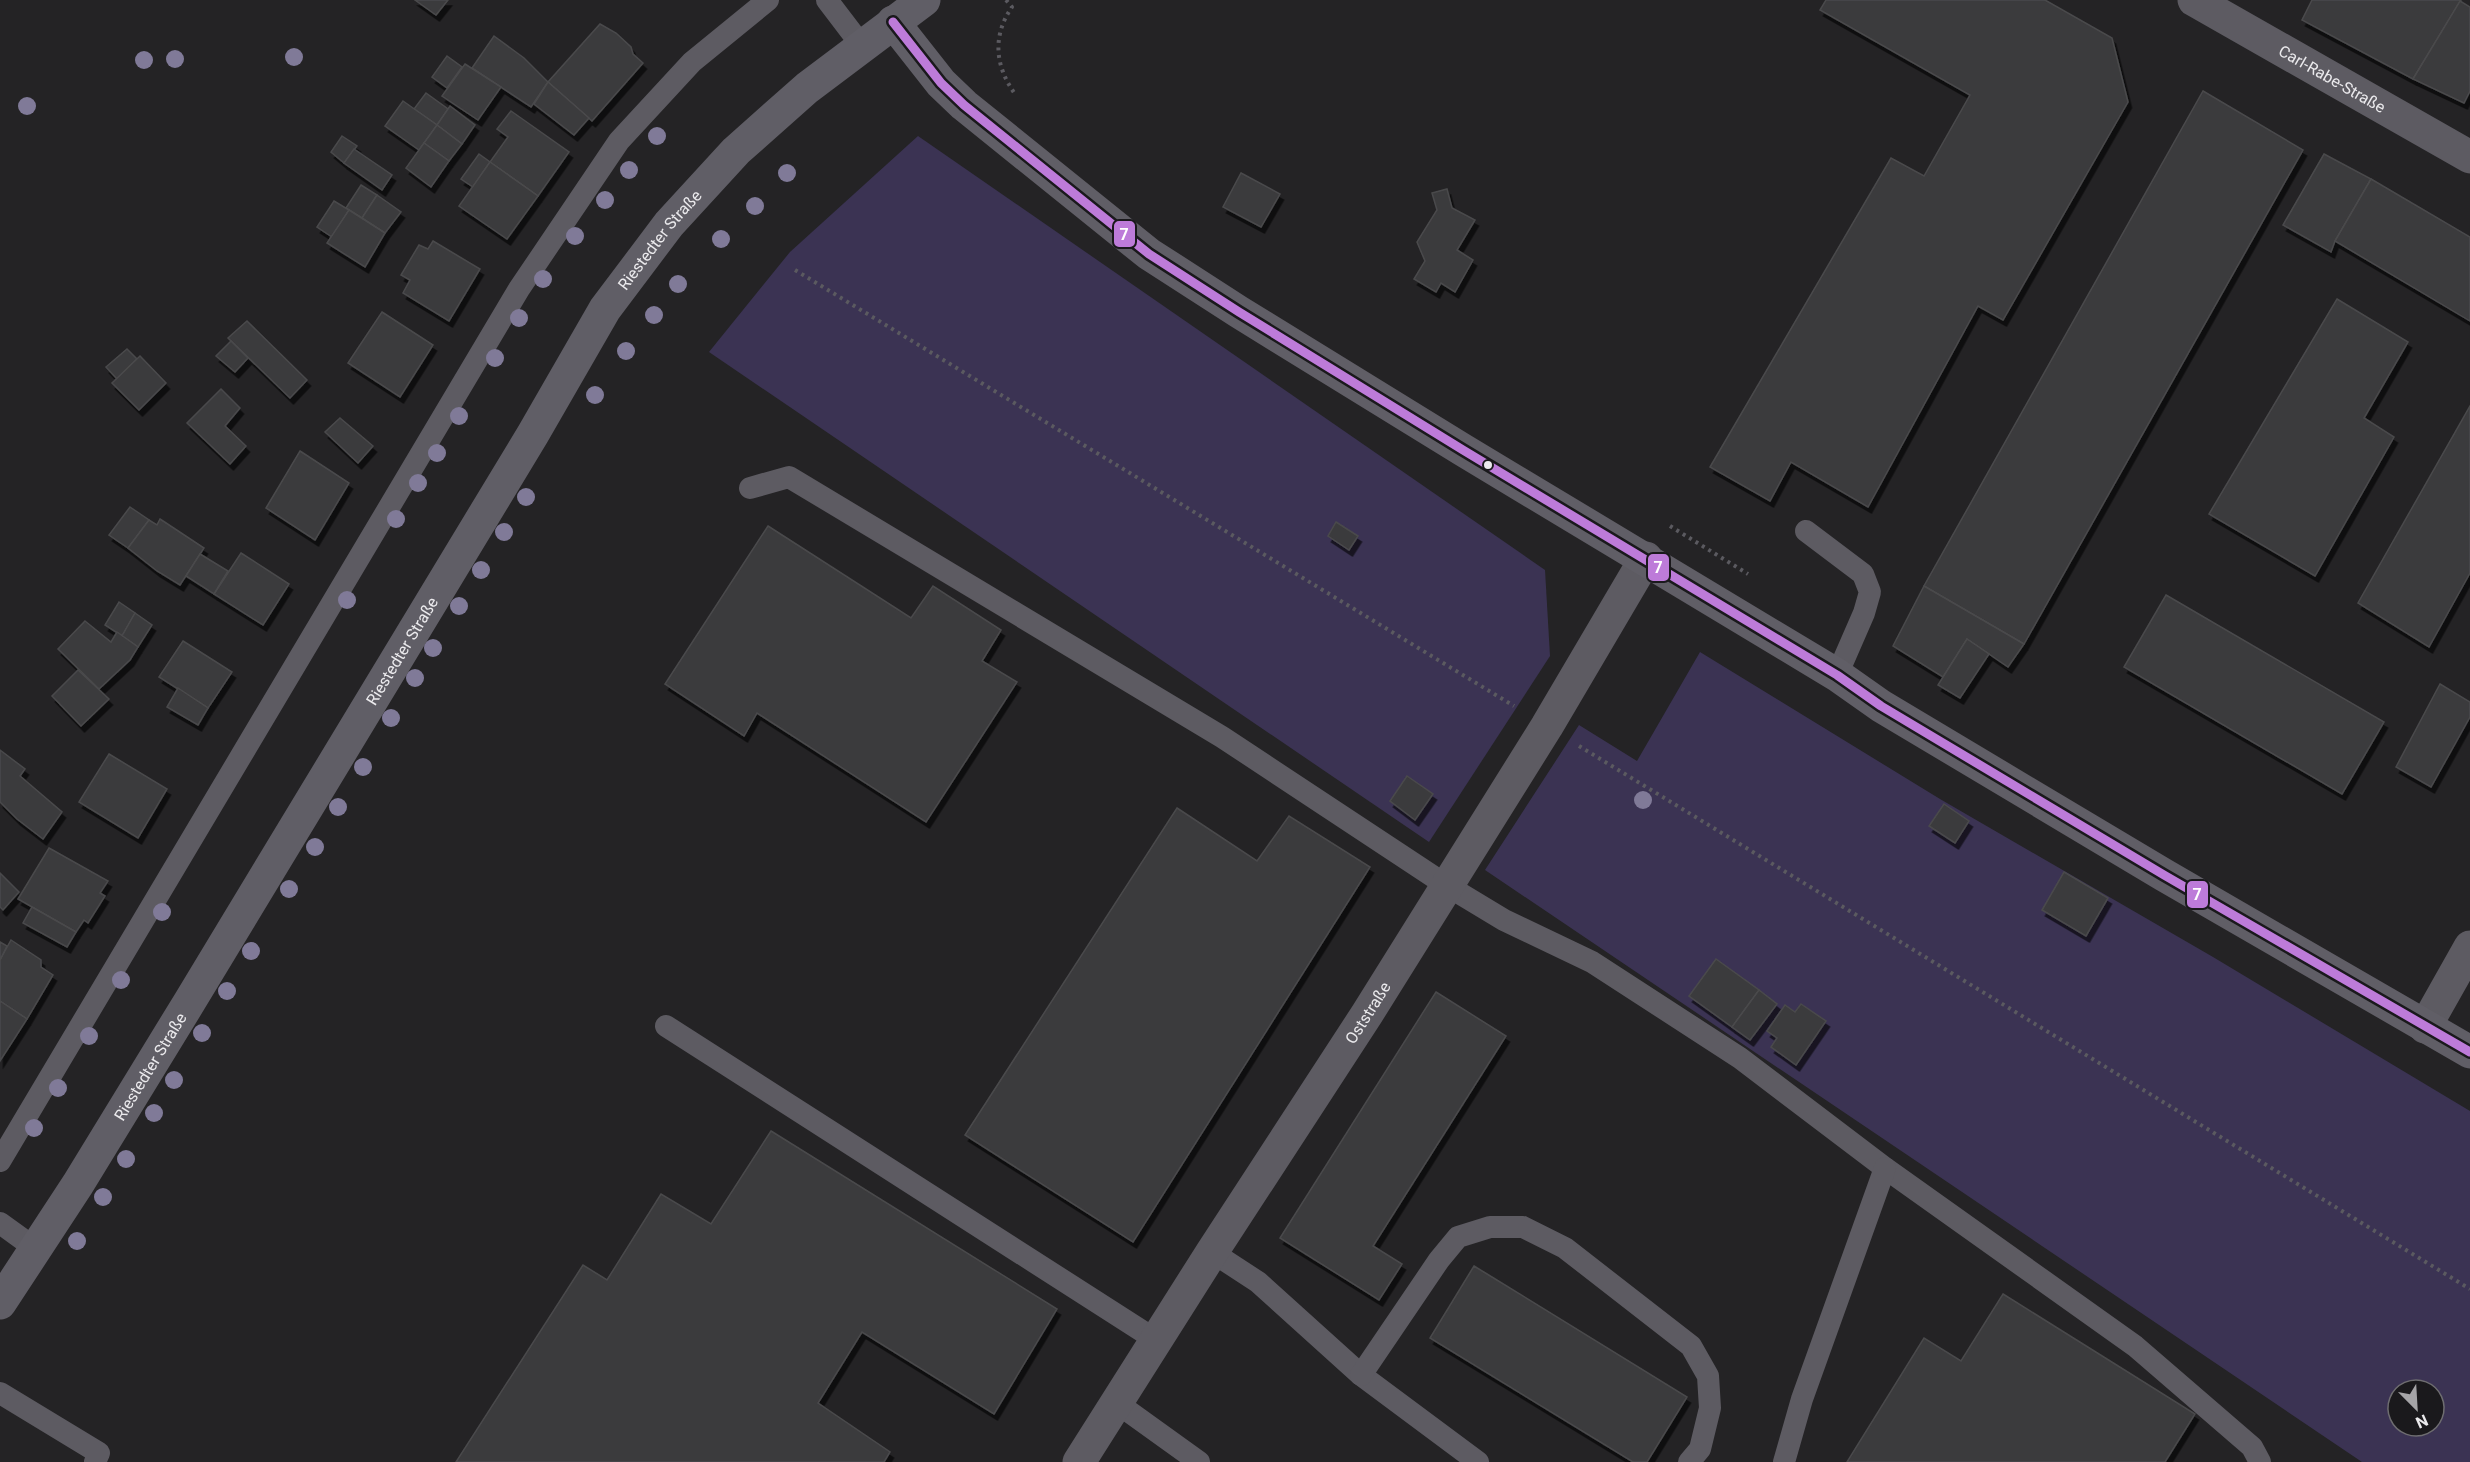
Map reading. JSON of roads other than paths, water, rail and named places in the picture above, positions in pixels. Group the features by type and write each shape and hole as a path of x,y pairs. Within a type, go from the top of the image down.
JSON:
{"main road":[{"name":"Riestedter Straße","path":"0,1303 196,991 533,434 605,309 669,224 729,159 793,99 924,0"},
{"path":"893,22 941,82 964,105 1149,254 1463,450 1837,675 1891,712 2153,869 2470,1052"}],"street":[{"name":"Carl-Rabe-Straße","path":"2194,0 2468,151"},
{"name":"Oststraße","path":"1079,1462 1367,1014 1547,726 1646,558"},
{"path":"2425,1027 2470,947"}],"lane":[{"path":"0,1161 519,289 619,141 692,62 768,0"},
{"path":"827,0 862,46"},
{"path":"750,488 789,477 1222,737 1446,885 1504,920 1592,962 1740,1058 1886,1168 2135,1346 2252,1447 2260,1462"},
{"path":"1806,531 1863,574 1870,592 1864,613 1837,675"},
{"path":"666,1026 1156,1340"},
{"path":"1784,1462 1802,1399 1886,1168"},
{"path":"0,1223 36,1249"},
{"path":"1361,1375 1439,1260 1458,1237 1490,1227 1523,1227 1565,1248 1691,1346 1708,1376 1710,1408 1700,1449 1689,1462"},
{"path":"1212,1252 1258,1282 1361,1375 1478,1462"},
{"path":"0,1393 99,1453 95,1462"},
{"path":"1117,1403 1199,1462"}]}
